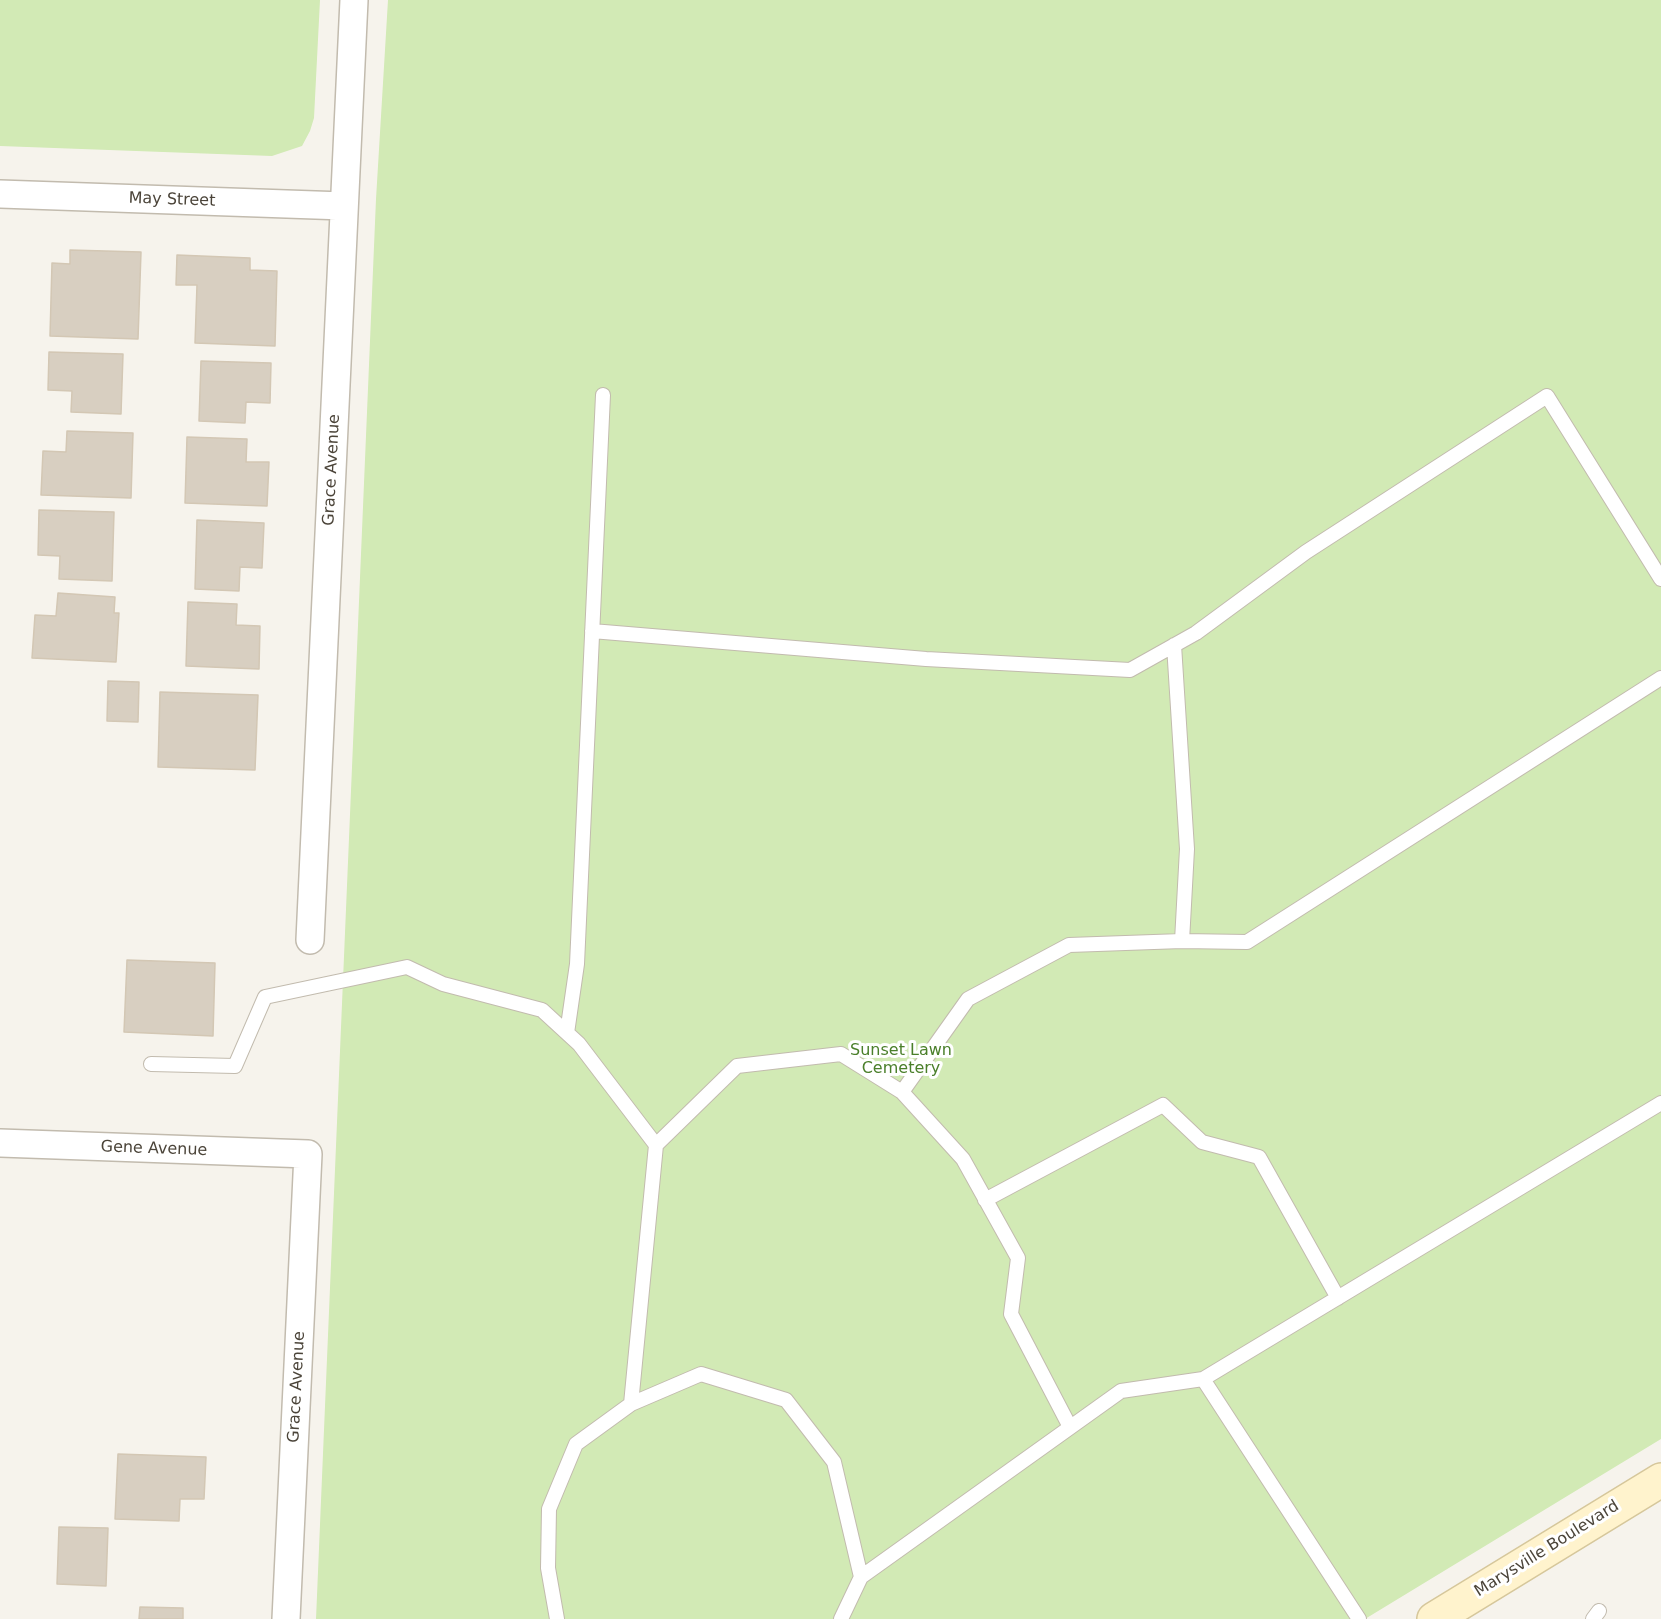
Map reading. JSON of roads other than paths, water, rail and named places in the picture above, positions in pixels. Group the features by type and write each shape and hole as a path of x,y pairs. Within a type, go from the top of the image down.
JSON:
{"main road":[{"name":"Marysville Boulevard","path":"1434,1619 1661,1480"}],"street":[{"name":"Grace Avenue","path":"310,940 354,0"},
{"name":"May Street","path":"0,194 344,206"},
{"name":"Gene Avenue","path":"0,1143 308,1154"},
{"name":"Grace Avenue","path":"286,1619 308,1154"}],"lane":[{"path":"567,1033 577,964 603,395"},
{"path":"592,631 926,659 1130,670 1196,633 1306,552 1547,396 1661,579"},
{"path":"1174,645 1187,849 1182,941"},
{"path":"902,1092 968,999 999,982 1069,945 1182,941 1247,942 1661,678"},
{"path":"151,1064 235,1066 266,997 408,967 443,984 542,1010 579,1044 656,1145"},
{"path":"632,1404 656,1145 737,1066 841,1054 902,1092 963,1159 1018,1258 1011,1314 1070,1428"},
{"path":"841,1619 861,1577 1121,1391 1203,1378 1661,1103"},
{"path":"985,1200 1163,1105 1202,1142 1259,1157 1338,1298"},
{"path":"557,1619 548,1568 549,1509 576,1444 632,1404 701,1374 786,1400 834,1462 861,1577"},
{"path":"1203,1378 1359,1619"},
{"path":"1593,1619 1599,1611 1599,1619"}],"park label":[{"name":"Sunset Lawn Cemetery","path":"901,1060"}]}
